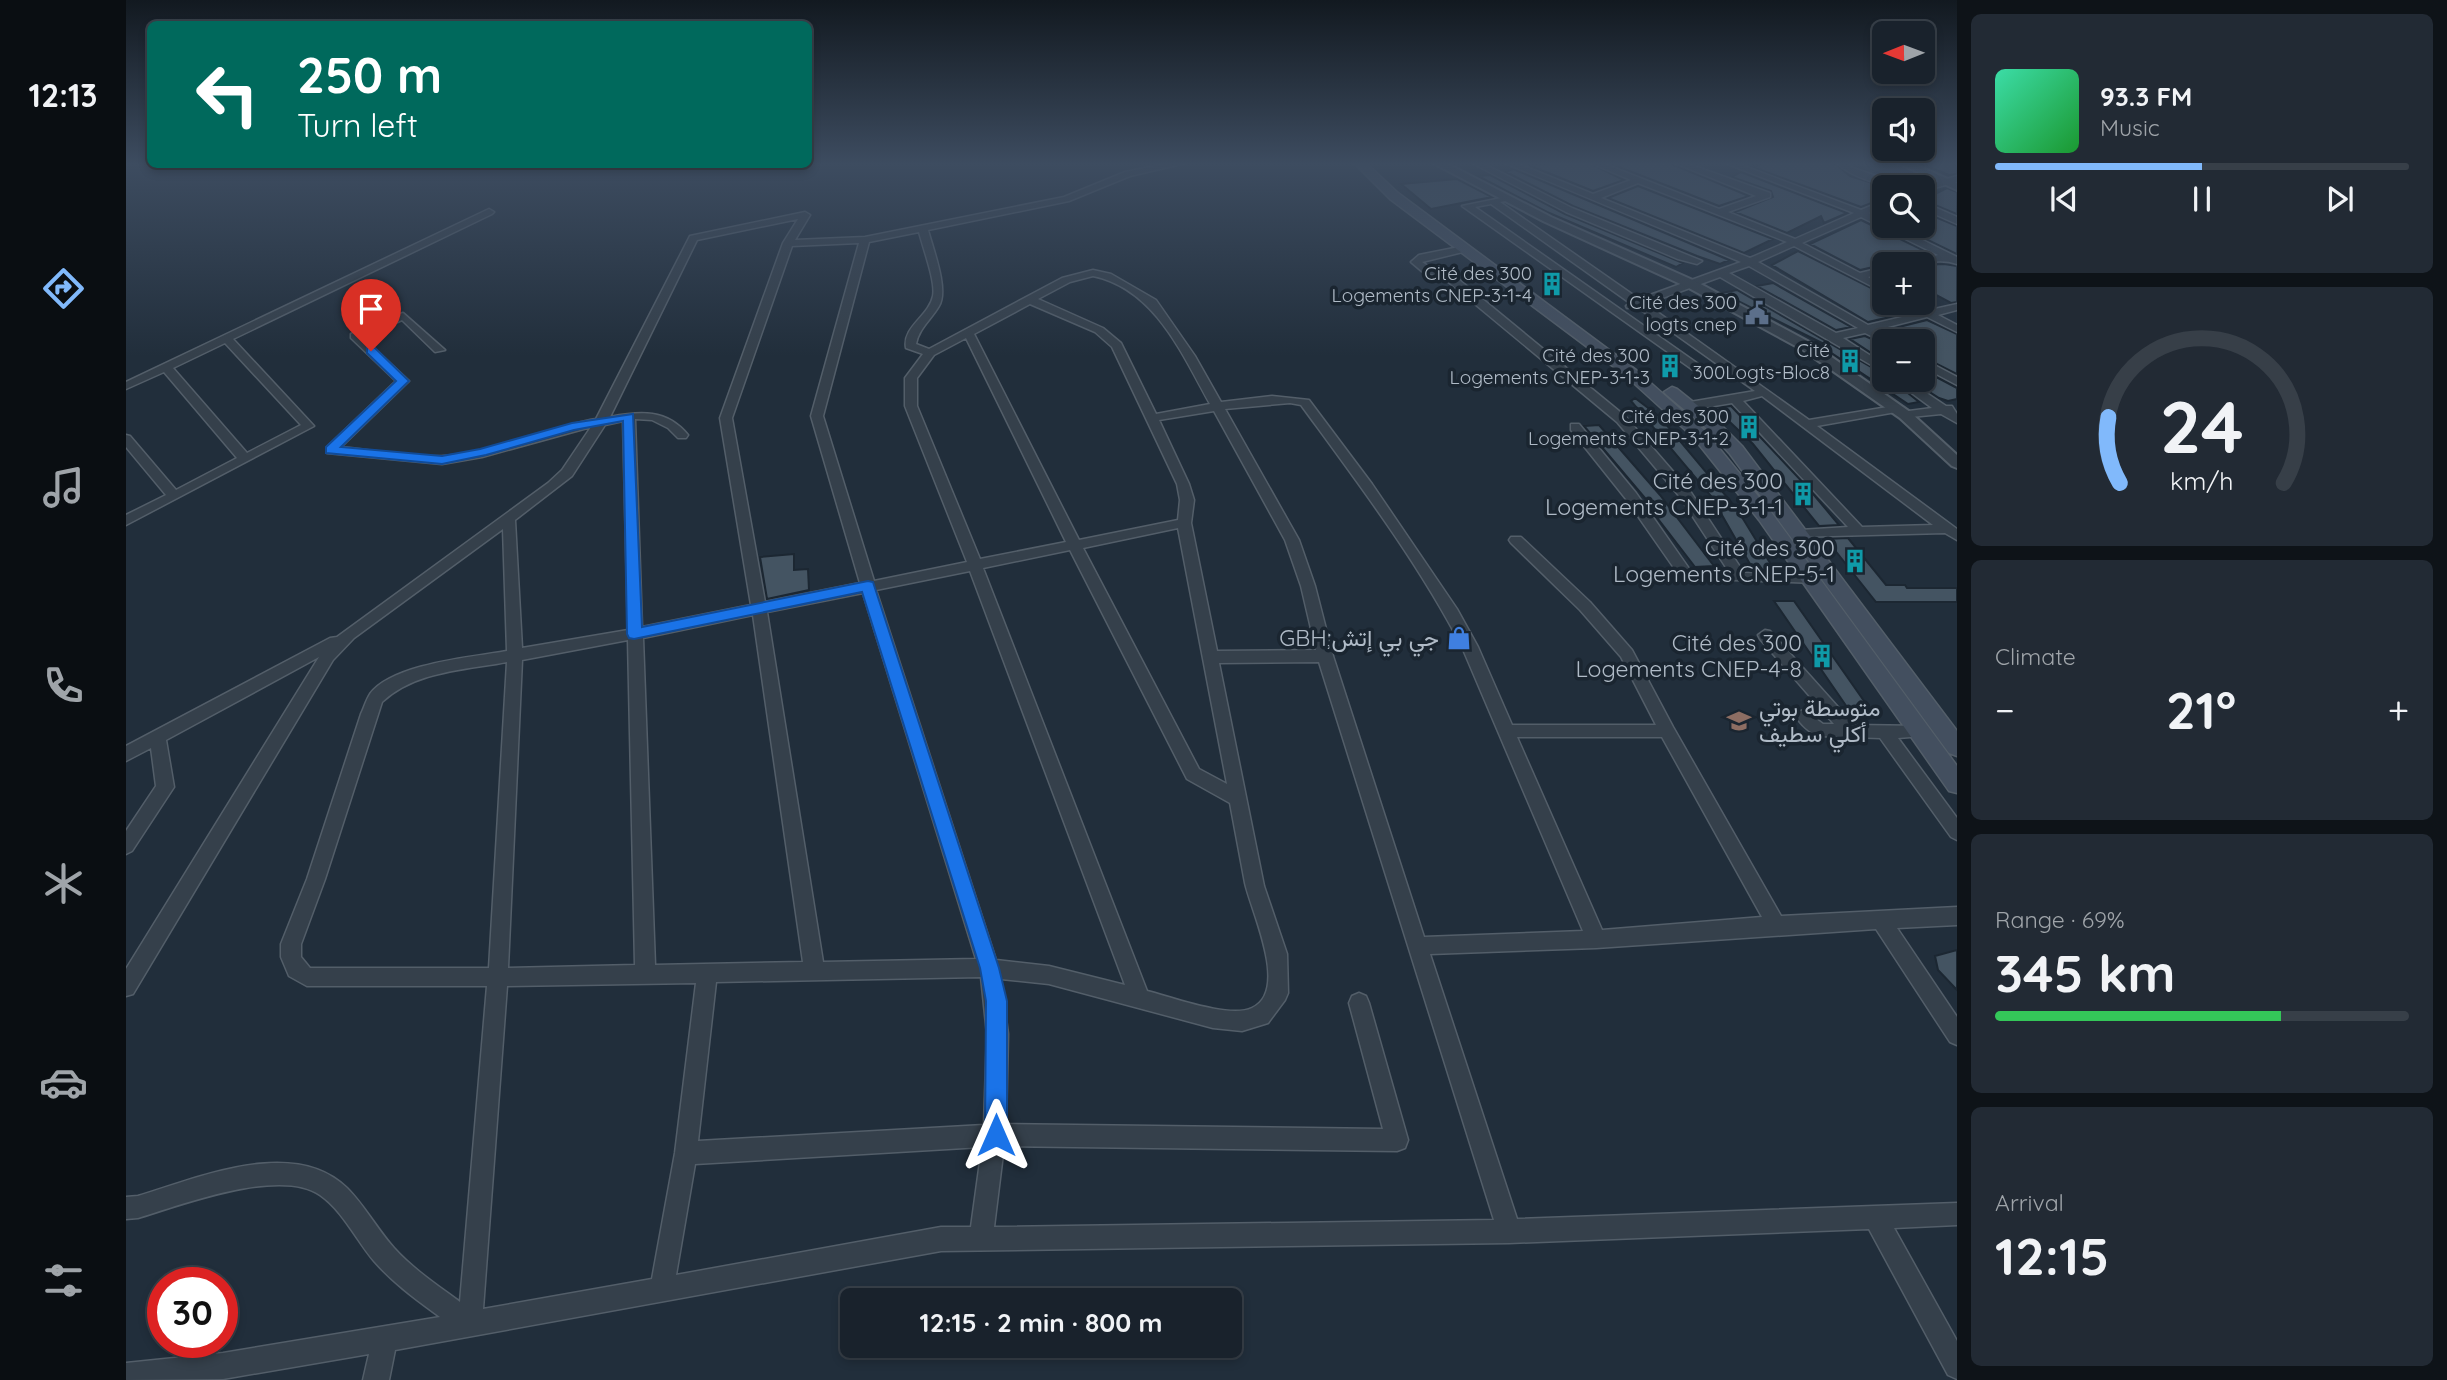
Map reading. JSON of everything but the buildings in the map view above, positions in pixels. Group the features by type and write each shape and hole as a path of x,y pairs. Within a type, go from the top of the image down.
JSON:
{"main road":[{"path":"1435,227 1630,373 1699,434 1765,516 1957,785"},
{"path":"1452,227 1603,338 1712,424 1736,450 1801,534 1957,747"}],"street":[{"path":"126,386 457,227"},
{"path":"126,754 349,634 509,520 567,473 601,422 693,238 745,227"},
{"path":"797,227 788,243 726,418 759,609 814,970"},
{"path":"788,243 865,240 931,227"},
{"path":"1497,227 1707,375"},
{"path":"1536,227 1952,532"},
{"path":"1562,227 1691,284 1808,347 1901,411 1957,463"},
{"path":"1612,227 1681,257 1697,261"},
{"path":"1666,227 1749,262 1872,332"},
{"path":"1758,227 1794,242 1872,283"},
{"path":"1615,310 1639,304 1721,273 1828,227"},
{"path":"923,229 939,293 938,304 914,331 910,346 930,353"},
{"path":"1911,238 1952,259"},
{"path":"865,240 817,416 997,1001 996,1135 981,1238"},
{"path":"1464,249 1422,257 1416,262 1422,269 1443,272 1621,419 1685,494 1740,577"},
{"path":"1140,999 976,566 911,406 911,378 930,353 1066,280 1093,273 1107,276 1152,302 1189,356 1292,540 1308,586 1325,656 1509,1231"},
{"path":"1721,273 1872,362"},
{"path":"1859,276 1872,273"},
{"path":"1030,300 1110,337 1122,352 1183,484 1187,500 1184,523 1255,887 1273,938 1278,993 1261,1016 1242,1021 1213,1018 1049,975 989,968 498,977 307,976 296,969 291,957 291,944 376,698 388,687 422,672 634,634 1184,523"},
{"path":"1935,312 1957,307"},
{"path":"1834,337 1921,315"},
{"path":"1932,315 1957,329"},
{"path":"439,350 403,316 355,336 403,381 331,450 442,460 482,453 546,433 629,417 659,416 682,435"},
{"path":"968,332 1074,546 1194,774 1238,799"},
{"path":"126,522 307,426 226,338"},
{"path":"166,367 245,459"},
{"path":"1935,369 1957,382"},
{"path":"1690,406 1763,392"},
{"path":"1921,392 1951,409 1957,419"},
{"path":"1152,418 1289,399 1305,402 1309,406 1451,613 1470,647 1596,939"},
{"path":"1735,399 1859,531"},
{"path":"1807,424 1901,411 1951,409"},
{"path":"629,417 645,973"},
{"path":"1575,426 1636,503 1686,575 1810,580"},
{"path":"126,439 174,496"},
{"path":"470,1325 498,977 515,656 509,520"},
{"path":"1801,534 1859,531 1952,532"},
{"path":"1516,540 1585,606 1627,654 1667,732 1776,925"},
{"path":"126,987 328,656 349,634"},
{"path":"1765,635 1850,732"},
{"path":"1212,657 1325,656"},
{"path":"1804,716 1819,730 1917,731"},
{"path":"1506,731 1667,732"},
{"path":"1885,732 1957,832"},
{"path":"126,846 165,787 158,738"},
{"path":"1418,946 1596,939 1776,925 1957,916"},
{"path":"1881,920 1957,1035"},
{"path":"662,1289 686,1153 707,972"},
{"path":"686,1153 996,1135 1397,1140 1359,1003"},
{"path":"126,1208 138,1207 236,1178 286,1174 321,1182 354,1212 387,1259 470,1325"},
{"path":"126,1376 223,1366 470,1325 941,1239 1509,1231 1957,1214"},
{"path":"1875,1217 1957,1366"},
{"path":"376,1380 385,1339"}],"place":[{"name":"Cité des 300 Logements CNEP-3-1-4","path":"1552,284"},
{"name":"Cité des 300 logts cnep","path":"1757,313"},
{"name":"Cité 300Logts-Bloc8","path":"1850,361"},
{"name":"Cité des 300 Logements CNEP-3-1-3","path":"1670,366"},
{"name":"Cité des 300 Logements CNEP-3-1-2","path":"1749,427"},
{"name":"Cité des 300 Logements CNEP-3-1-1","path":"1803,494"},
{"name":"Cité des 300 Logements CNEP-5-1","path":"1855,561"},
{"name":"GBH;جي بي إتش","path":"1459,638"},
{"name":"Cité des 300 Logements CNEP-4-8","path":"1822,656"},
{"name":"متوسطة بوتي أكلي سطيف","path":"1739,721"}],"route":[{"path":"371,351 403,381 331,450 442,460 482,453 533,436 572,427 629,417 634,634 868,586 989,968 997,1001 996,1135"}]}
